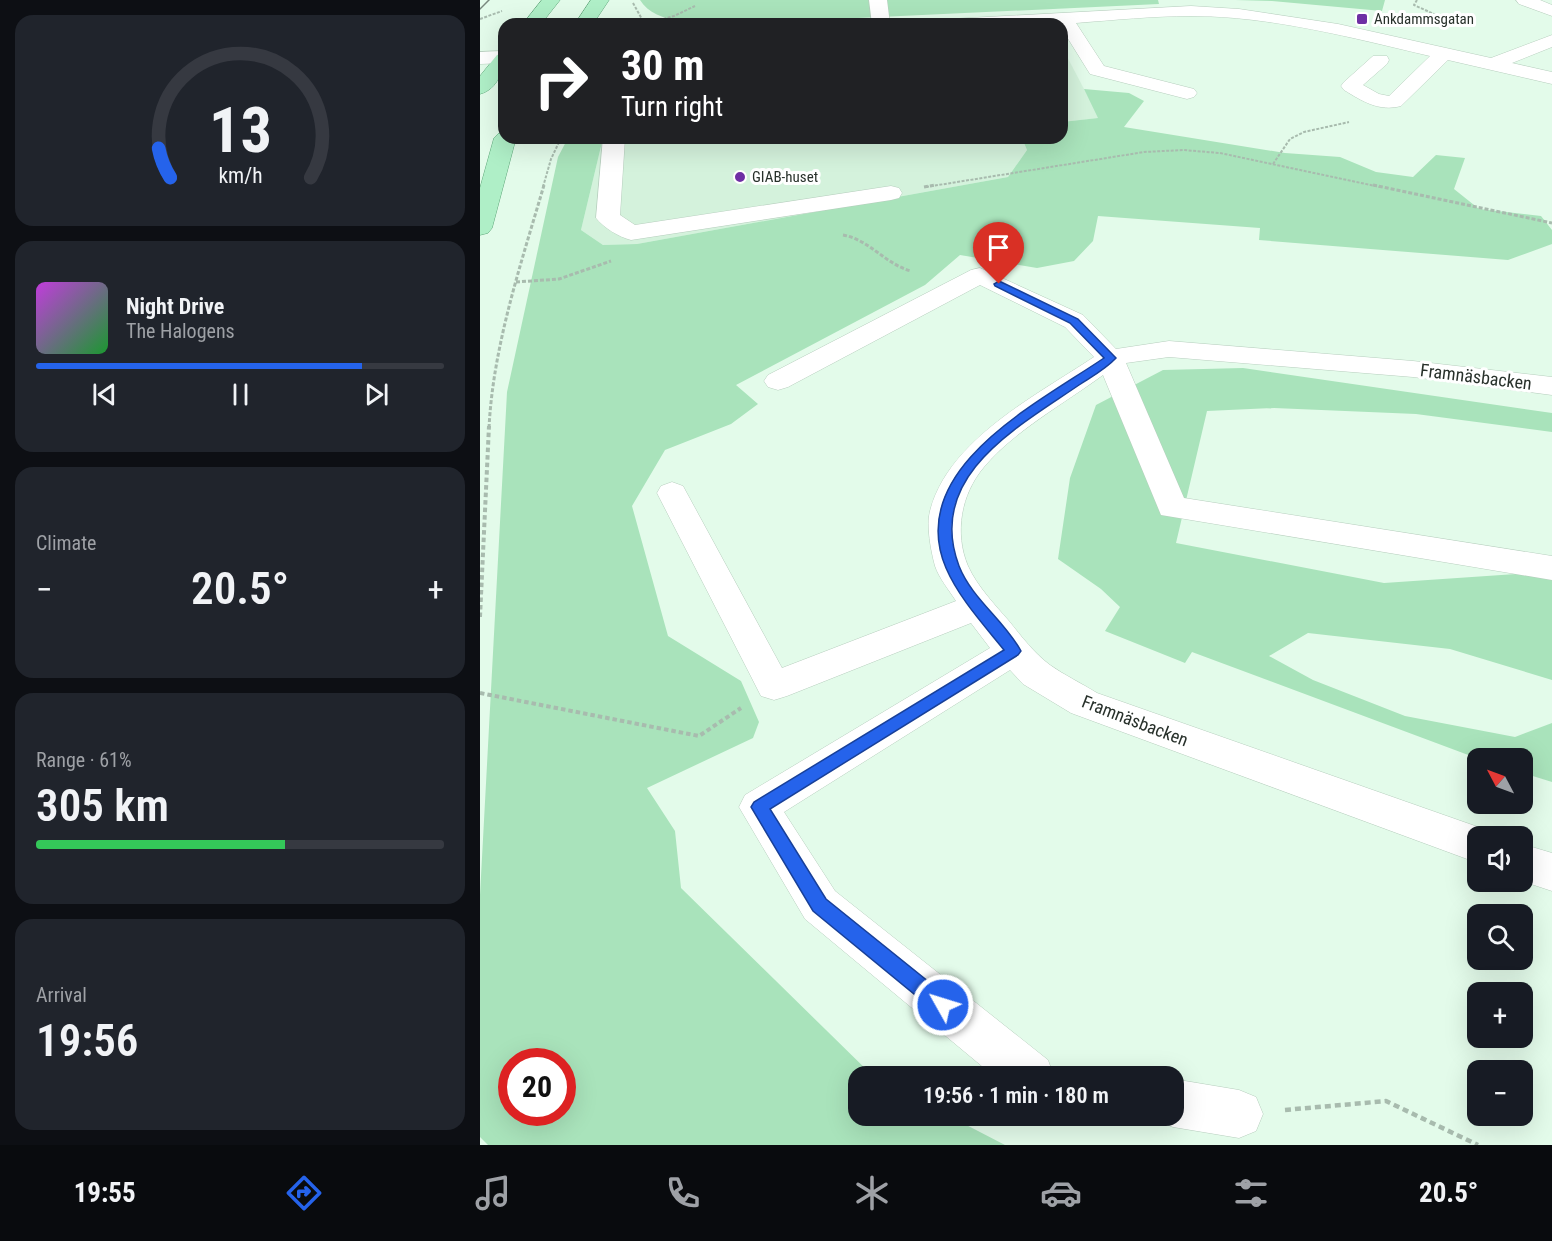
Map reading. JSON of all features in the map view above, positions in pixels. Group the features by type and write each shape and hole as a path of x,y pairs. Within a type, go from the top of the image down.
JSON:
{"main road":[{"path":"537,18 551,0"},
{"path":"588,18 600,0"},
{"path":"480,88 498,66"},
{"path":"480,228 503,144"}],"street":[{"path":"878,0 880,18"},
{"path":"1257,16 1271,0"},
{"path":"1525,0 1552,11"},
{"path":"1068,19 1191,11 1257,16 1338,29 1552,78"},
{"path":"1068,24 1097,70 1187,93"},
{"path":"1493,64 1552,40"},
{"path":"1380,60 1351,86 1374,100 1394,102 1444,53"},
{"path":"480,58 498,58"},
{"path":"614,144 608,218 630,233 891,192"},
{"path":"778,381 980,275 1074,321 1110,358 1172,507 1552,568"},
{"name":"Framnäsbacken","path":"1467,841 1084,703 1036,674 1013,651 977,607 952,567 945,536 945,513 954,488 974,460 1004,432 1110,358 1135,352 1169,349 1413,369 1552,386"},
{"path":"672,493 774,686 977,607"},
{"path":"1013,651 759,807 820,905 1018,1066"},
{"path":"1533,866 1552,872"},
{"path":"1184,1105 1239,1114"}],"path":[{"path":"667,18 695,6"},
{"path":"636,8 641,18"},
{"path":"480,19 504,11"},
{"path":"1274,164 1290,139 1304,132 1350,122 1394,102"},
{"path":"480,617 491,394 516,282 551,159 558,144"},
{"path":"891,192 1144,152 1183,150 1220,153 1552,223"},
{"path":"835,237 846,235 878,251 899,270 970,280"},
{"path":"516,282 559,279 611,261"},
{"path":"480,693 699,736 774,686"},
{"path":"1239,1114 1386,1101 1478,1145"}],"shaded area":[{"path":"1068,58 1084,89 1099,118 1068,121"},
{"path":"602,144 1024,144 1027,150 1008,177 637,244 603,245 581,230"}],"green space":[{"path":"640,0 1158,0 1159,4 858,18 668,18 647,8"},
{"path":"1235,0 1385,0 1382,11"},
{"path":"1084,89 1129,93 1144,101 1124,127 1285,153 1340,157 1376,172 1413,177 1436,155 1465,158 1454,189 1479,209 1541,216 1552,230 1552,244 1508,260 1259,240 1260,228 1098,216 1093,241 1074,261 1037,268 960,255 925,285 736,385 758,404 731,424 665,450 632,506 668,636 741,681 759,722 753,738 647,788 675,831 681,888 863,1066 848,1066 848,1126 968,1126 1005,1145 488,1145 480,1137 480,895 507,392 558,157 565,144 602,144 581,230 603,245 637,244 1008,177 1027,150 1024,144 1068,144 1068,121 1098,118"},
{"path":"1243,368 1552,413 1552,432 1416,414 1274,408 1207,411 1176,543 1384,583 1516,574 1552,578 1552,680 1450,649 1308,633 1269,656 1313,680 1405,716 1515,737 1552,723 1552,782 1533,776 1533,748 1467,748 1467,755 1192,652 1185,663 1105,631 1120,607 1101,589 1058,559 1070,478 1096,405 1163,370"}],"tram line":[{"path":"480,9 489,0"}],"place":[{"name":"Ankdammsgatan","path":"1362,19"},
{"name":"GIAB-huset","path":"740,177"}],"route":[{"path":"943,1005 820,905 759,807 1013,651 977,607 952,567 945,536 945,513 954,488 974,460 1004,432 1110,358 1074,321 999,284"}]}
